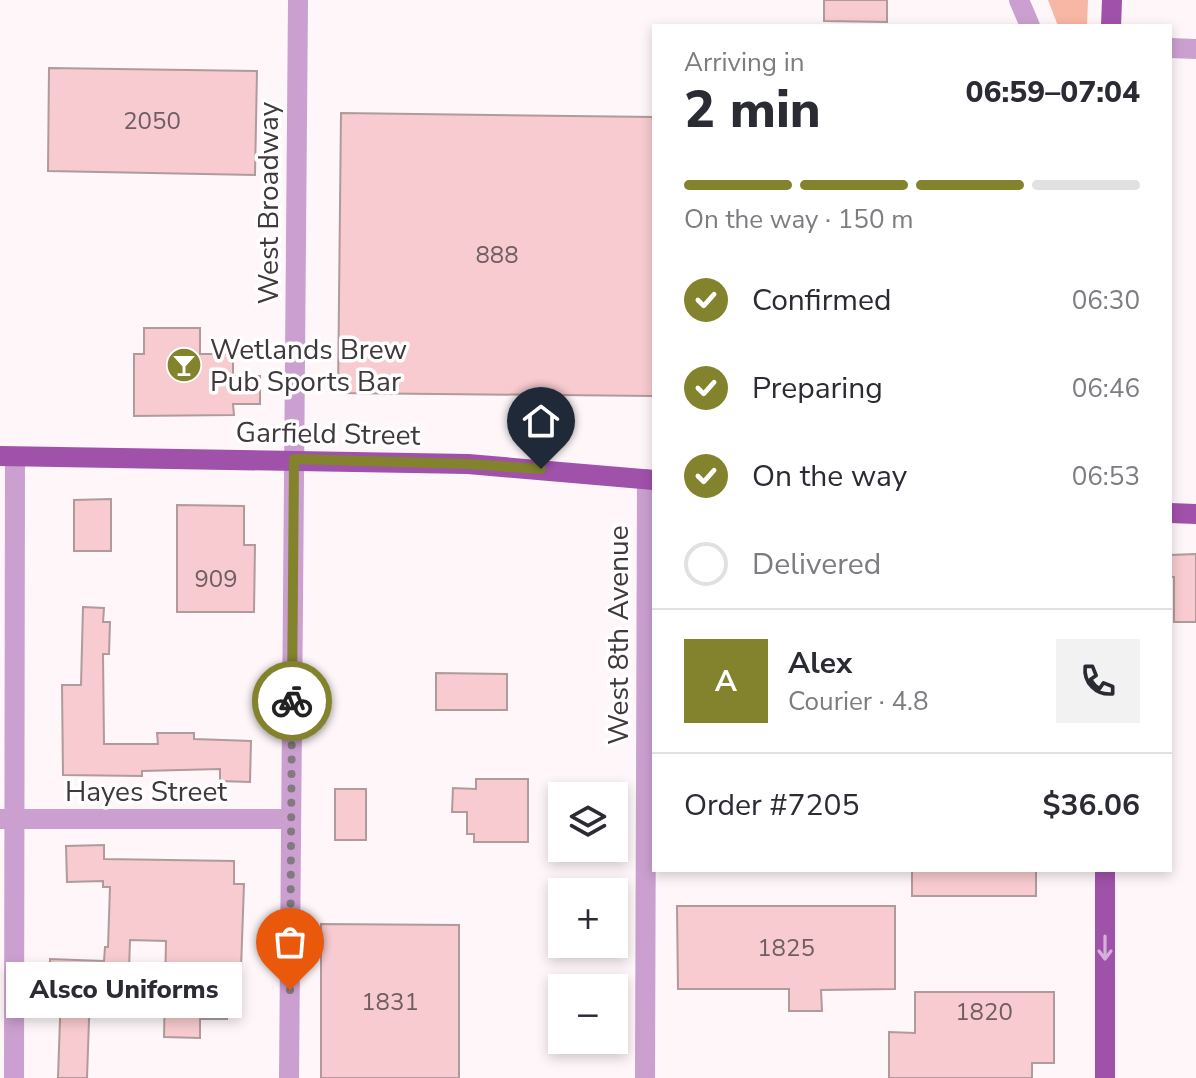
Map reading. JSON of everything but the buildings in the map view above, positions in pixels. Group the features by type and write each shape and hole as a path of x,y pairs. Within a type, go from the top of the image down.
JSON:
{"main road":[{"path":"1111,24 1112,0"},
{"name":"Garfield Street","path":"8,456 468,464 650,480"},
{"path":"1172,513 1196,514"},
{"path":"1105,872 1105,1078"}],"street":[{"name":"West Broadway","path":"289,1078 298,0"},
{"path":"1019,0 1029,24"},
{"path":"1172,48 1196,49"},
{"path":"8,456 7,819 14,1078"},
{"name":"West 8th Avenue","path":"645,1078 650,480"},
{"name":"Hayes Street","path":"7,819 291,819"}],"shaded area":[{"path":"1048,0 1088,0 1087,24 1057,24"}],"way so far":[{"path":"290,990 292,701"}],"place":[{"name":"Wetlands Brew Pub Sports Bar","path":"184,365"},
{"name":"Alsco Uniforms","path":"290,990"}],"route":[{"path":"292,701 294,459 541,469"}]}
